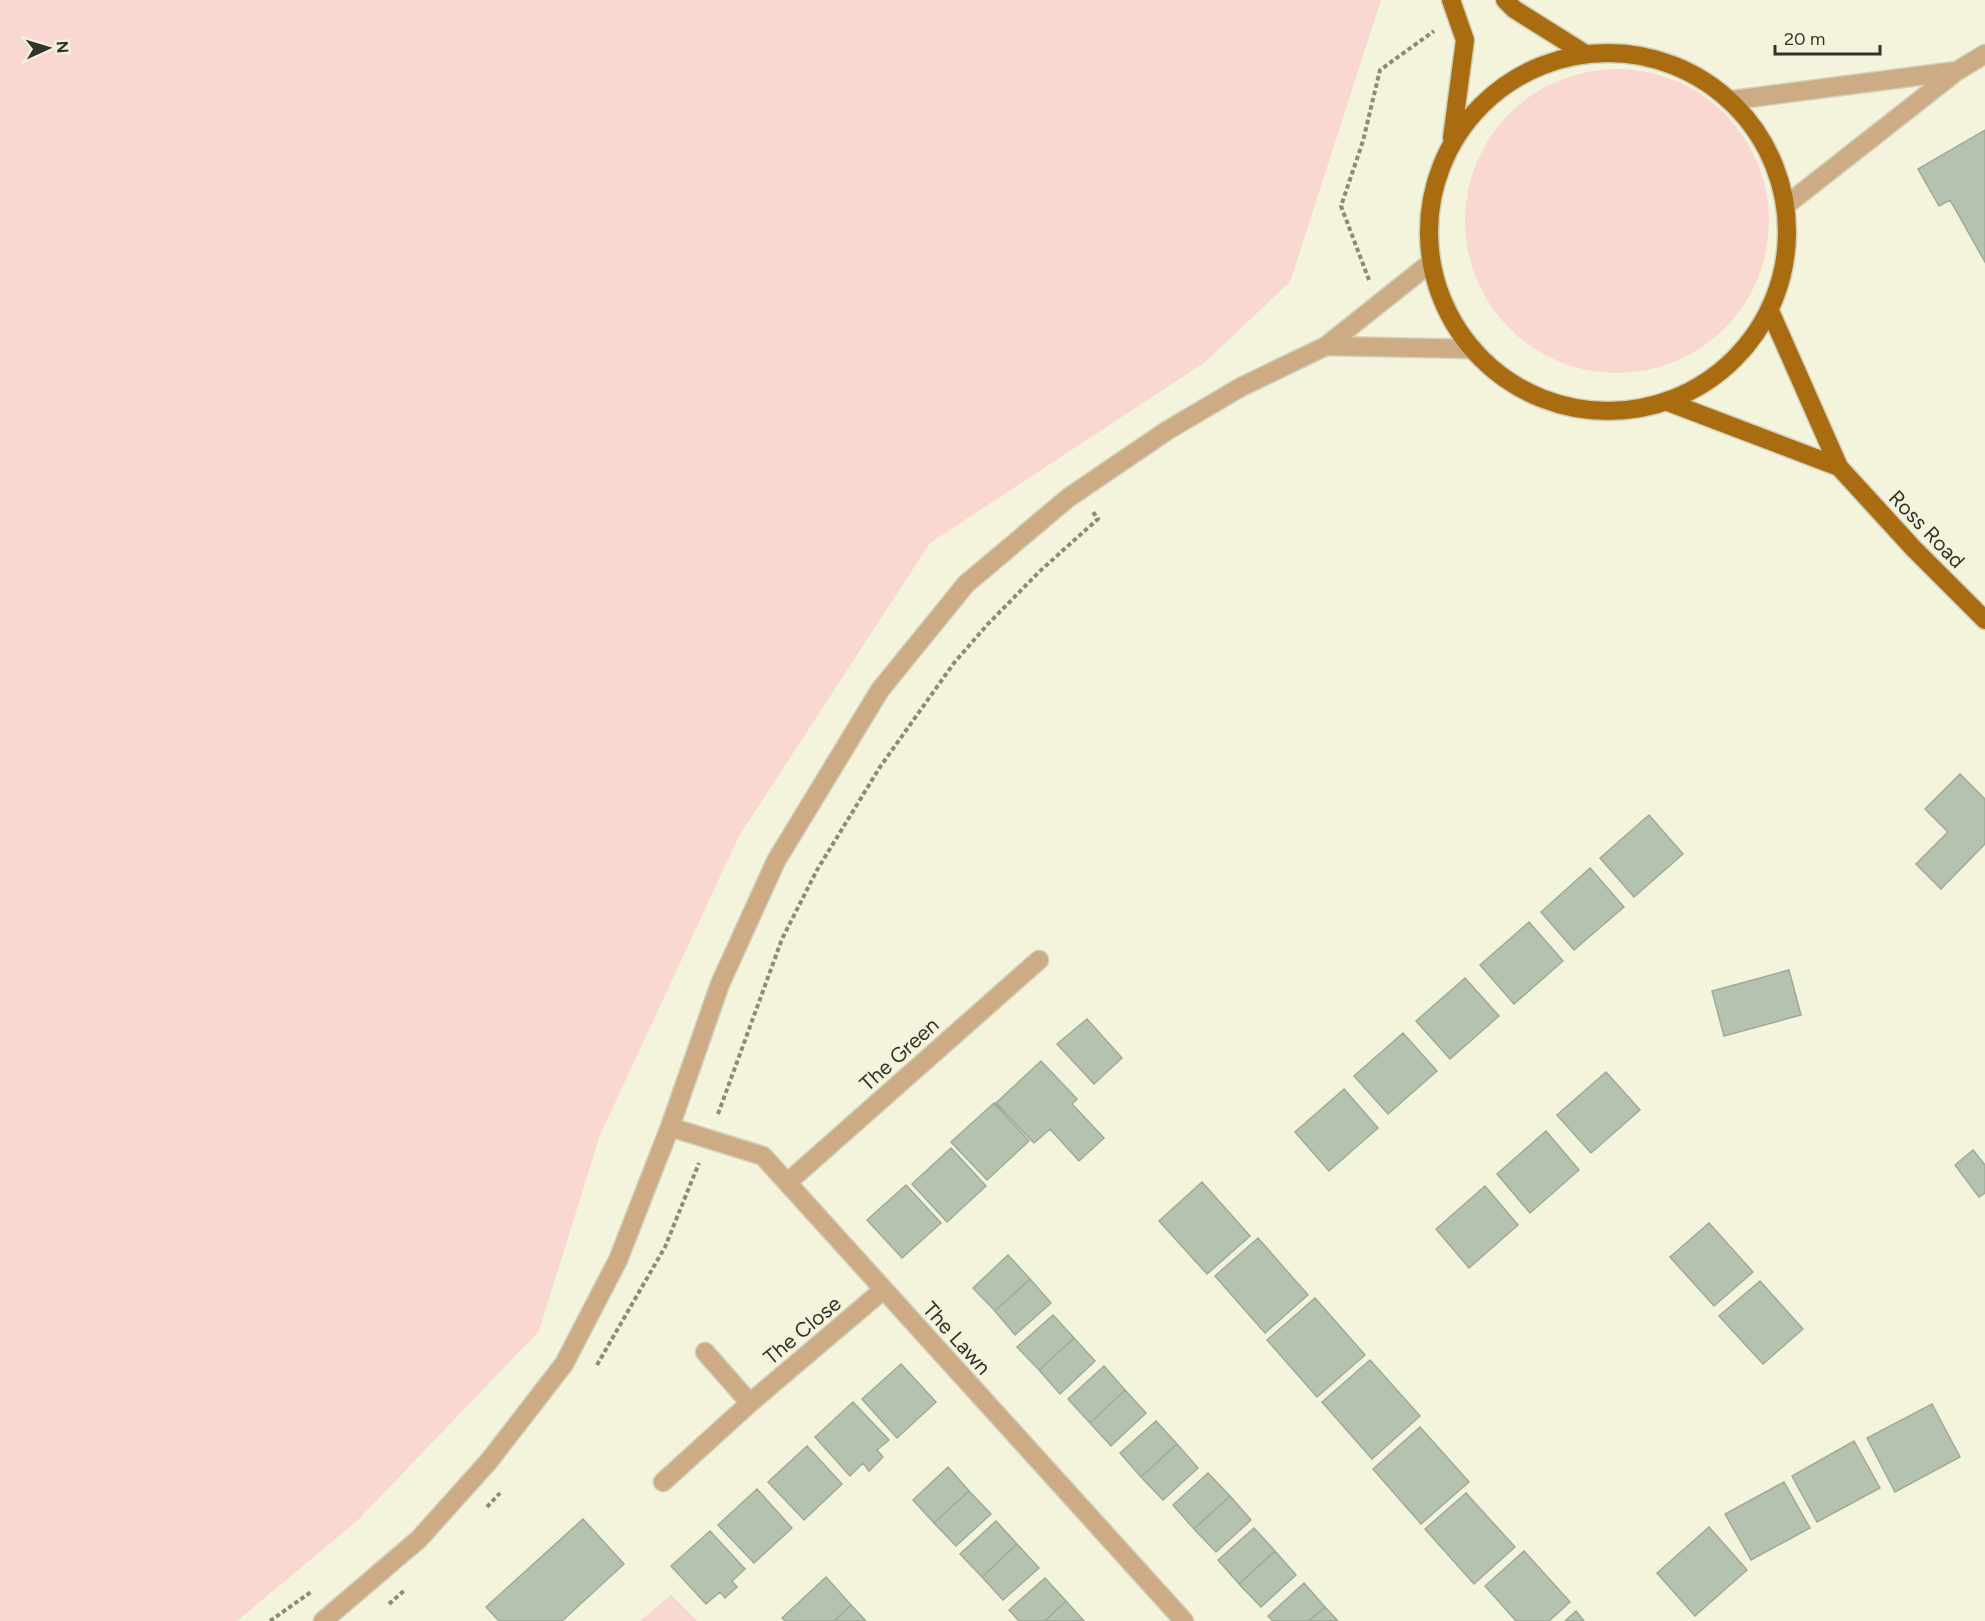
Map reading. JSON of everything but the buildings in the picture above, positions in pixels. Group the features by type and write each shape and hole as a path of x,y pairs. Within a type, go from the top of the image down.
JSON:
{"main road":[{"path":"1505,0 1514,9 1584,53"},
{"path":"1452,138 1511,79 1584,53 1651,56 1704,80 1733,100 1773,160 1785,207 1784,267 1770,311 1733,362 1668,402 1608,413 1560,406 1498,376 1455,330 1430,264 1430,196 1452,138 1465,40 1454,8"},
{"path":"1770,311 1839,467"},
{"path":"1668,402 1839,467"},
{"name":"Ross Road","path":"1839,467 1914,549 1985,621"}],"street":[{"path":"1785,207 1957,71 1985,54"},
{"path":"1733,100 1957,71"},
{"path":"323,1621 420,1539 489,1461 564,1364 618,1260 670,1127 720,984 776,861 880,690 966,584 1068,498 1168,430 1241,387 1326,346 1430,264"},
{"path":"1326,346 1473,349"},
{"name":"The Green","path":"788,1182 1039,960"},
{"name":"The Lawn","path":"670,1127 763,1156 1184,1621"},
{"name":"The Close","path":"663,1482 750,1403 883,1290"},
{"path":"705,1352 750,1403"}],"path":[{"path":"1341,206 1362,141 1380,70 1454,8"},
{"path":"591,1374 641,1291 664,1247 709,1139 782,939 817,870 880,766 954,663 987,625 1040,571 1098,519"},
{"path":"481,1514 503,1489"},
{"path":"382,1609 413,1582"}],"shaded area":[{"path":"0,0 1381,0 1290,282 1205,362 930,543 739,836 600,1135 539,1331 358,1520 237,1621 0,1621"},
{"path":"1617,69 1647,72 1675,81 1701,95 1724,114 1743,137 1757,163 1766,191 1769,221 1766,251 1757,279 1743,305 1724,328 1701,347 1675,361 1647,370 1617,373 1587,370 1559,361 1533,347 1510,328 1491,305 1477,279 1468,251 1465,221 1468,191 1477,163 1491,137 1510,114 1533,95 1559,81 1587,72"},
{"path":"671,1595 697,1621 640,1621"}]}
